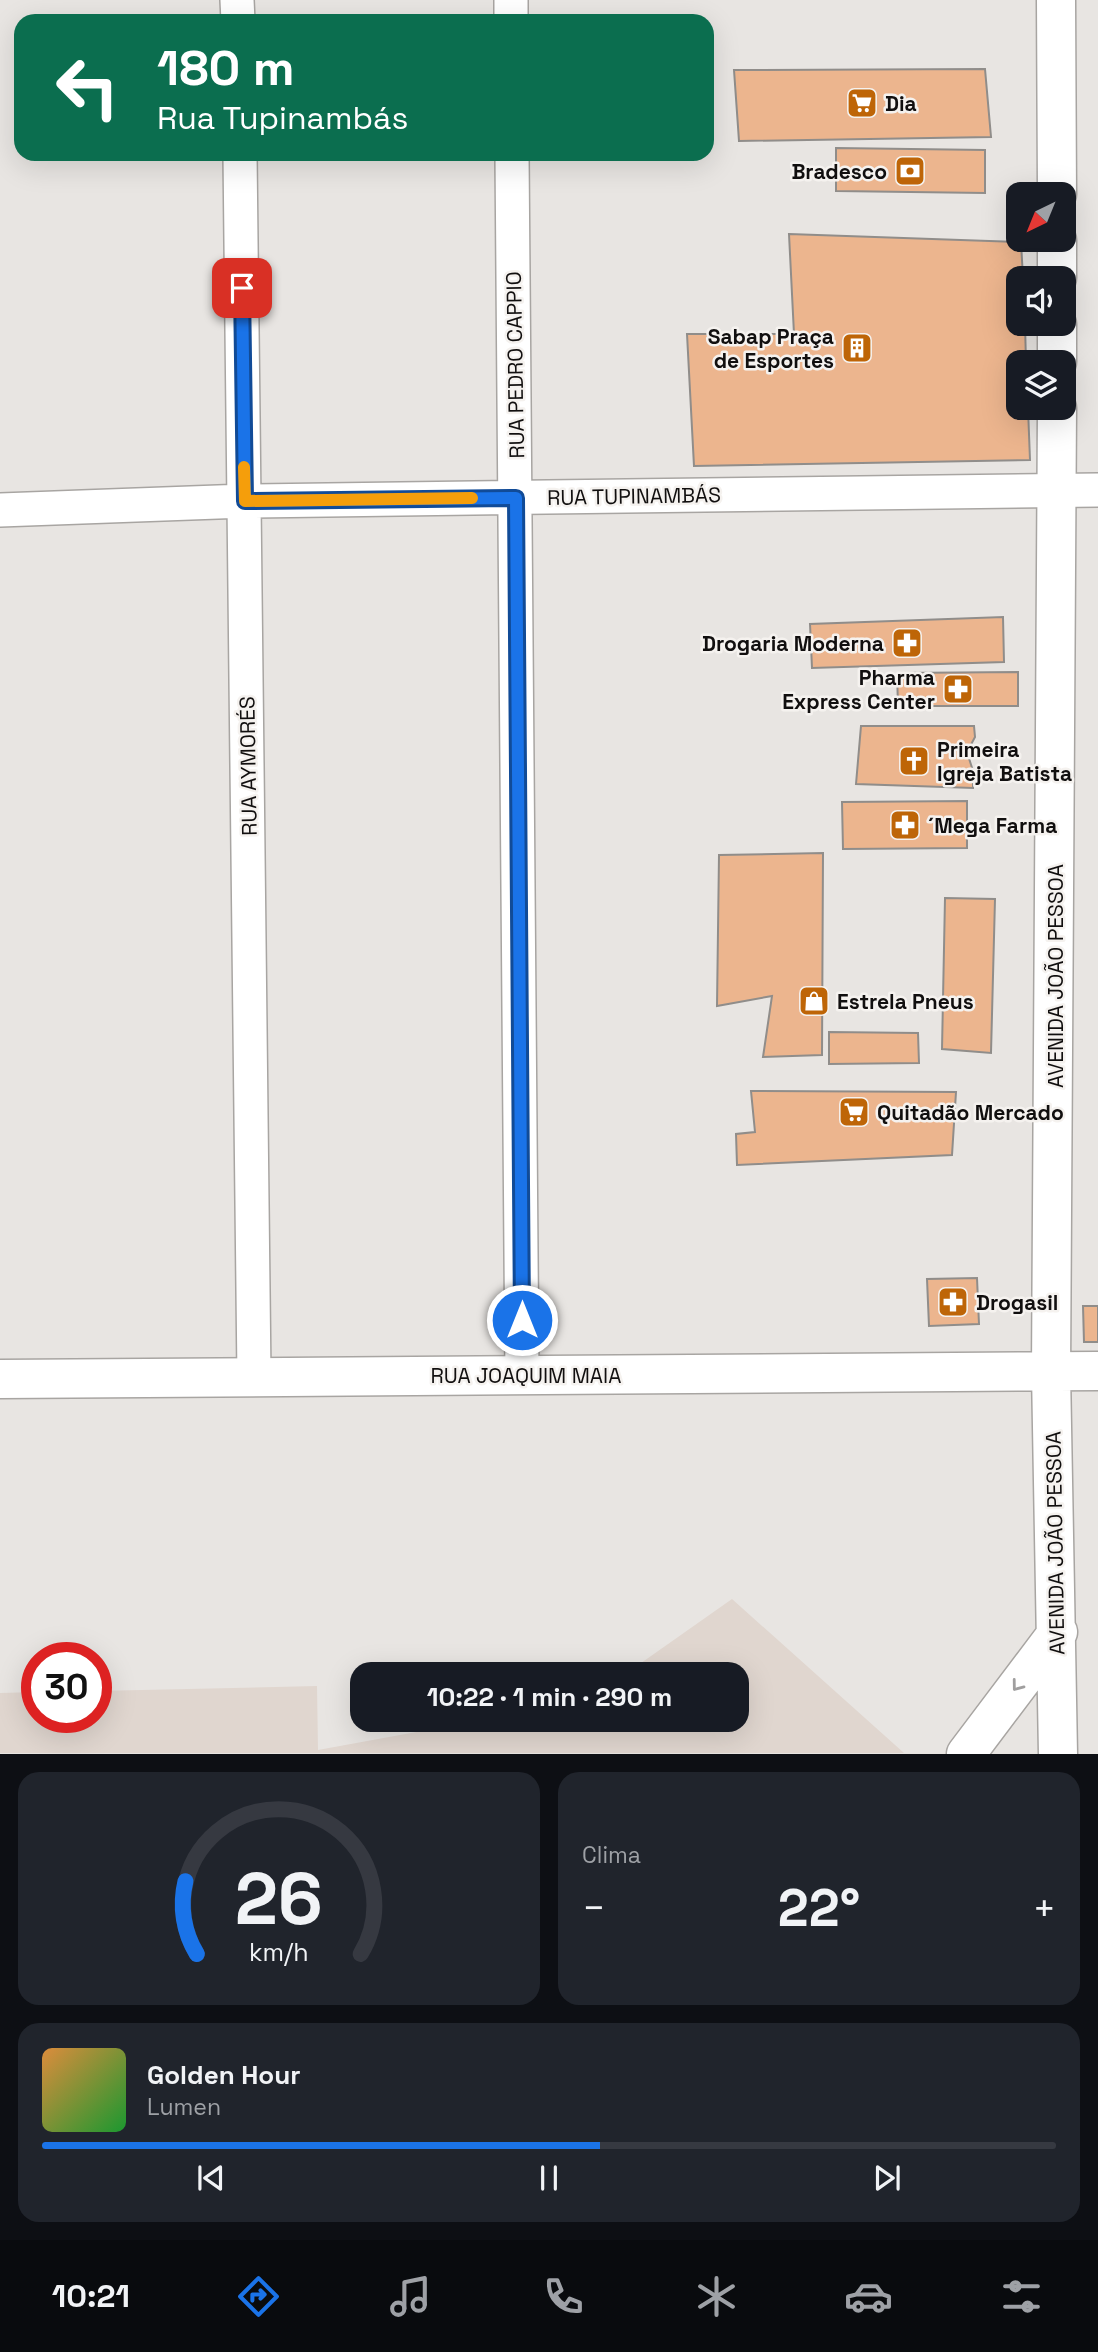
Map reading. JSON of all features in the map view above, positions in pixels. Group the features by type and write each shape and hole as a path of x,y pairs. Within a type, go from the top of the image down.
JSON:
{"main road":[{"path":"1056,0 1057,182"},
{"name":"AVENIDA JOÃO PESSOA","path":"1057,420 1059,490 1051,1373 1058,1632 1058,1754"},
{"name":"RUA JOAQUIM MAIA","path":"0,1380 1098,1371"},
{"path":"966,1754 1058,1632"}],"street":[{"name":"RUA AYMORÉS","path":"240,161 254,1377"},
{"name":"RUA PEDRO CAPPIO","path":"512,161 522,1374"},
{"name":"RUA TUPINAMBÁS","path":"0,510 245,501 1098,490"}],"shaded area":[{"path":"732,1599 904,1753 0,1753 0,1693 21,1692 21,1733 112,1733 112,1691 317,1686 318,1750 416,1732 749,1732 749,1662 642,1662"}],"building":[{"name":"Dia","path":"985,69 991,137 739,141 734,70"},
{"name":"Bradesco","path":"836,148 985,150 985,193 836,191"},
{"name":"Sabap Praça de Esportes","path":"789,234 1006,241 1006,252 1022,252 1022,266 1006,266 1006,336 1025,336 1026,350 1006,350 1006,420 1028,420 1030,460 694,466 687,334 794,334"},
{"name":"Drogaria Moderna","path":"1003,617 1004,662 812,668 810,624"},
{"name":"Pharma Express Center","path":"1018,672 1018,706 898,706 897,673"},
{"name":"Primeira Igreja Batista","path":"861,726 974,726 975,737 967,752 973,771 973,788 856,784"},
{"name":"´Mega Farma","path":"967,801 967,848 843,849 842,802"},
{"path":"823,853 822,1055 763,1057 772,996 717,1006 719,855"},
{"path":"945,898 995,899 991,1053 942,1049"},
{"path":"829,1032 918,1033 919,1063 829,1064"},
{"name":"Quitadão Mercado","path":"751,1091 956,1092 952,1155 737,1165 736,1134 755,1132"},
{"name":"Drogasil","path":"977,1278 979,1324 929,1326 927,1279"},
{"path":"1083,1306 1098,1306 1098,1342 1084,1342"}],"slow traffic":[{"path":"244,467 245,501 472,498"}],"place":[{"name":"Dia","path":"862,103"},
{"name":"Bradesco","path":"910,171"},
{"name":"Sabap Praça de Esportes","path":"857,348"},
{"name":"Drogaria Moderna","path":"907,643"},
{"name":"Pharma Express Center","path":"958,689"},
{"name":"Primeira Igreja Batista","path":"914,761"},
{"name":"´Mega Farma","path":"905,825"},
{"name":"Estrela Pneus","path":"814,1001"},
{"name":"Quitadão Mercado","path":"854,1112"},
{"name":"Drogasil","path":"953,1302"}],"route":[{"path":"242,288 245,501 516,498 522,1320"}]}
